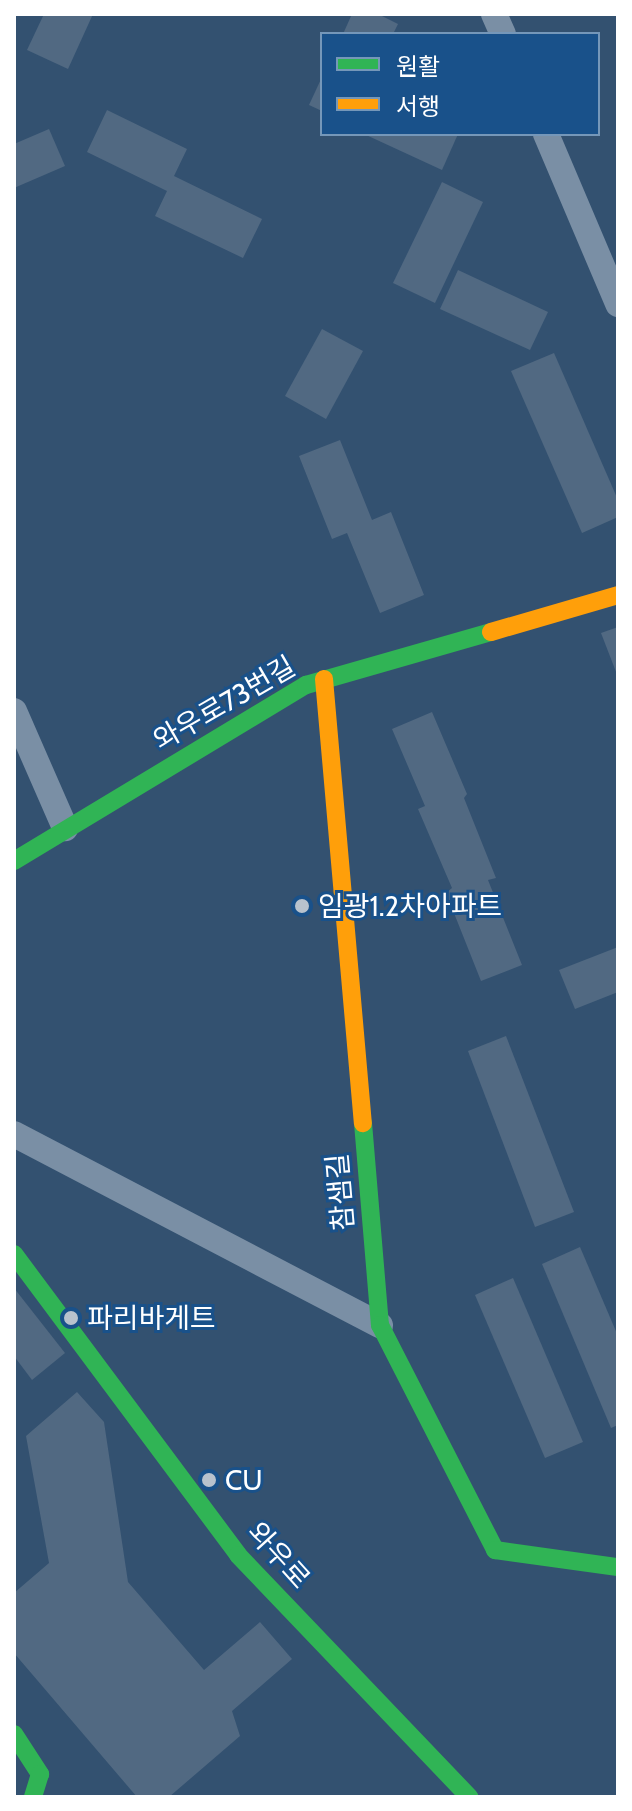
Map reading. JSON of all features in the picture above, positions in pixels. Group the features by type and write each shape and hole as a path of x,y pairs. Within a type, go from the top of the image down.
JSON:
{"street":[{"path":"547,136 618,304"},
{"name":"와우로73번길","path":"14,861 65,828 324,679 618,595"},
{"name":"참샘길","path":"324,679 380,1325 495,1550 618,1567"},
{"path":"14,711 65,828"},
{"path":"14,1134 380,1325"},
{"name":"와우로","path":"14,1254 238,1555 469,1797"},
{"path":"14,1734 40,1774 33,1797"}],"building":[{"path":"44,14 93,14 68,69 27,50"},
{"path":"352,14 378,14 398,24 394,32 344,32"},
{"path":"320,81 320,110 309,105"},
{"path":"107,110 187,149 174,176 262,219 243,258 155,216 167,191 87,152"},
{"path":"49,129 65,166 14,188 14,144"},
{"path":"368,136 457,136 442,170"},
{"path":"442,182 483,202 435,303 393,283"},
{"path":"458,270 548,312 530,350 440,309"},
{"path":"322,329 363,351 326,419 285,396"},
{"path":"554,353 618,500 618,517 582,533 511,371"},
{"path":"340,440 372,520 391,512 424,595 380,613 347,533 332,539 299,456"},
{"path":"618,627 618,677 601,633"},
{"path":"432,712 467,794 464,798 496,878 488,880 522,965 481,981 446,893 452,888 418,809 425,806 392,729"},
{"path":"618,947 618,992 575,1009 559,970"},
{"path":"506,1036 574,1212 535,1227 468,1051"},
{"path":"580,1247 618,1336 618,1425 611,1428 542,1264"},
{"path":"513,1278 583,1442 545,1458 475,1295"},
{"path":"14,1288 65,1353 32,1380 14,1356"},
{"path":"77,1392 104,1422 128,1582 204,1670 260,1622 292,1659 232,1711 240,1736 169,1797 137,1797 14,1653 14,1593 49,1563 26,1436"}],"traffic: fast":[{"path":"14,861 306,685 491,632"},
{"path":"363,1123 380,1325 495,1550 618,1567"},
{"path":"14,1254 238,1555 469,1797"},
{"path":"14,1734 40,1774 33,1797"}],"traffic: slow":[{"path":"491,632 618,595"},
{"path":"324,679 363,1123"}],"place":[{"name":"임광1.2차아파트","path":"302,906"},
{"name":"파리바게트","path":"71,1318"},
{"name":"CU","path":"209,1480"}]}
